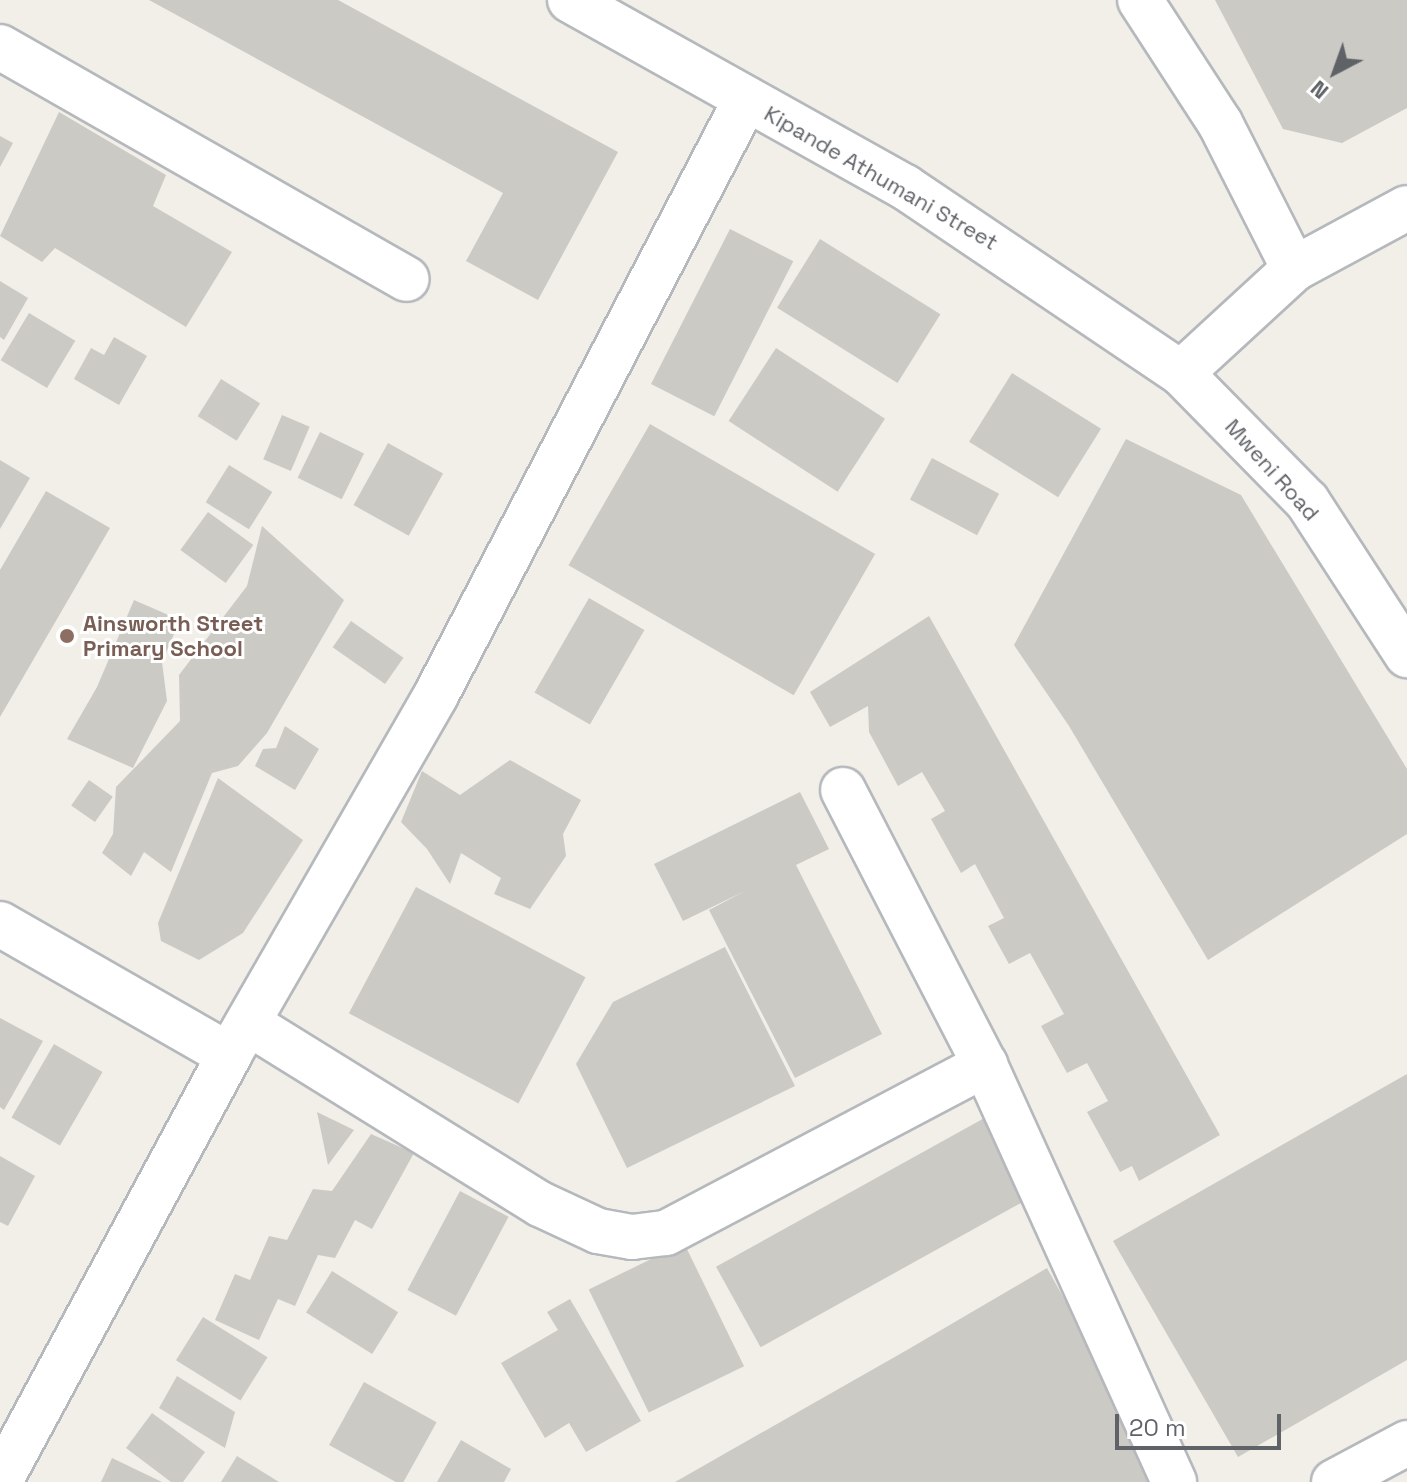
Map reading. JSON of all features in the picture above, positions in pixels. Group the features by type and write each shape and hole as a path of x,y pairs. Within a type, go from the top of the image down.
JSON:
{"street":[{"name":"Kipande Athumani Street","path":"570,0 918,195 1181,373"},
{"path":"1140,0 1220,123 1294,269"},
{"path":"0,47 407,279"},
{"path":"0,1481 238,1039 436,695 746,99"},
{"path":"1181,373 1294,269 1407,208"},
{"name":"Mweni Road","path":"1181,373 1307,501 1407,655"},
{"path":"843,790 985,1065 1174,1482"},
{"path":"0,924 238,1039 540,1204 598,1231 632,1237 666,1233 985,1065"},
{"path":"1334,1482 1407,1443"}],"building":[{"path":"149,0 338,0 618,152 538,300 466,261 503,193"},
{"path":"1215,0 1407,0 1407,108 1342,143 1283,129"},
{"path":"59,112 166,175 153,206 232,252 186,327 55,248 42,262 0,236"},
{"path":"0,136 13,143 0,167"},
{"path":"730,229 793,261 714,416 651,384"},
{"path":"820,239 940,314 897,383 777,308"},
{"path":"0,281 28,298 4,340 0,337"},
{"path":"29,313 75,341 47,388 1,360"},
{"path":"114,337 147,356 119,405 74,379 91,348 104,355"},
{"path":"776,348 885,419 838,492 729,421"},
{"path":"1012,373 1101,429 1058,497 969,442"},
{"path":"221,379 260,403 237,441 198,416"},
{"path":"282,415 310,427 291,471 263,459"},
{"path":"650,424 875,554 794,695 568,565"},
{"path":"320,432 364,453 342,499 298,478"},
{"path":"1126,439 1241,495 1407,769 1407,834 1208,960 1069,726 1014,645"},
{"path":"388,443 443,474 409,536 354,505"},
{"path":"932,458 999,494 977,535 910,499"},
{"path":"0,460 30,478 0,529"},
{"path":"229,465 272,492 249,529 206,502"},
{"path":"46,491 110,528 0,717 0,570"},
{"path":"208,512 253,545 226,583 180,550"},
{"path":"262,526 344,600 267,733 238,766 212,773 171,872 144,852 131,876 102,853 113,834 116,787 180,721 179,675 247,586"},
{"path":"589,598 644,630 590,724 534,692"},
{"path":"134,600 180,620 162,662 167,701 133,768 67,739 97,687"},
{"path":"929,616 1220,1135 1139,1181 1132,1166 1120,1172 1087,1112 1108,1101 1087,1063 1067,1073 1041,1026 1064,1014 1030,953 1009,964 988,926 1004,918 975,864 961,873 931,819 945,811 922,772 898,786 869,732 868,706 830,727 810,692"},
{"path":"351,621 403,658 385,684 333,647"},
{"path":"285,726 319,749 295,790 255,766 263,749 276,748"},
{"path":"510,760 581,800 563,834 566,856 530,909 494,894 501,878 461,853 450,884 427,849 401,822 422,771 460,795"},
{"path":"218,778 303,840 243,933 199,960 161,941 158,923"},
{"path":"89,780 113,797 95,822 71,805"},
{"path":"800,792 829,849 796,865 882,1034 795,1078 709,910 745,891 683,921 654,864"},
{"path":"416,887 586,977 518,1103 349,1013"},
{"path":"725,947 795,1086 627,1168 576,1064 613,1002"},
{"path":"0,1018 43,1041 4,1110 0,1107"},
{"path":"54,1044 102,1072 60,1146 12,1118"},
{"path":"1407,1074 1407,1360 1238,1457 1113,1241"},
{"path":"317,1112 354,1130 328,1165"},
{"path":"988,1116 1033,1196 761,1347 716,1267"},
{"path":"371,1134 414,1153 372,1229 355,1220 335,1258 318,1255 295,1306 278,1299 259,1340 215,1320 235,1274 250,1280 269,1236 287,1240 313,1189 332,1191"},
{"path":"0,1156 35,1176 8,1226 0,1222"},
{"path":"460,1191 509,1217 456,1316 407,1290"},
{"path":"684,1243 744,1366 649,1413 589,1289"},
{"path":"1047,1268 1166,1482 675,1482 907,1350"},
{"path":"332,1271 398,1312 372,1354 306,1313"},
{"path":"570,1299 641,1421 586,1452 569,1423 545,1438 501,1363 558,1330 547,1312"},
{"path":"203,1317 267,1357 240,1401 176,1360"},
{"path":"177,1376 235,1412 225,1448 159,1408"},
{"path":"364,1382 437,1422 403,1482 396,1482 329,1445"},
{"path":"152,1413 205,1452 183,1482 171,1482 126,1448"},
{"path":"461,1440 511,1469 504,1482 437,1482"},
{"path":"237,1456 279,1482 221,1482"},
{"path":"112,1458 162,1482 101,1482"}],"place":[{"name":"Ainsworth Street Primary School","path":"67,636"}]}
